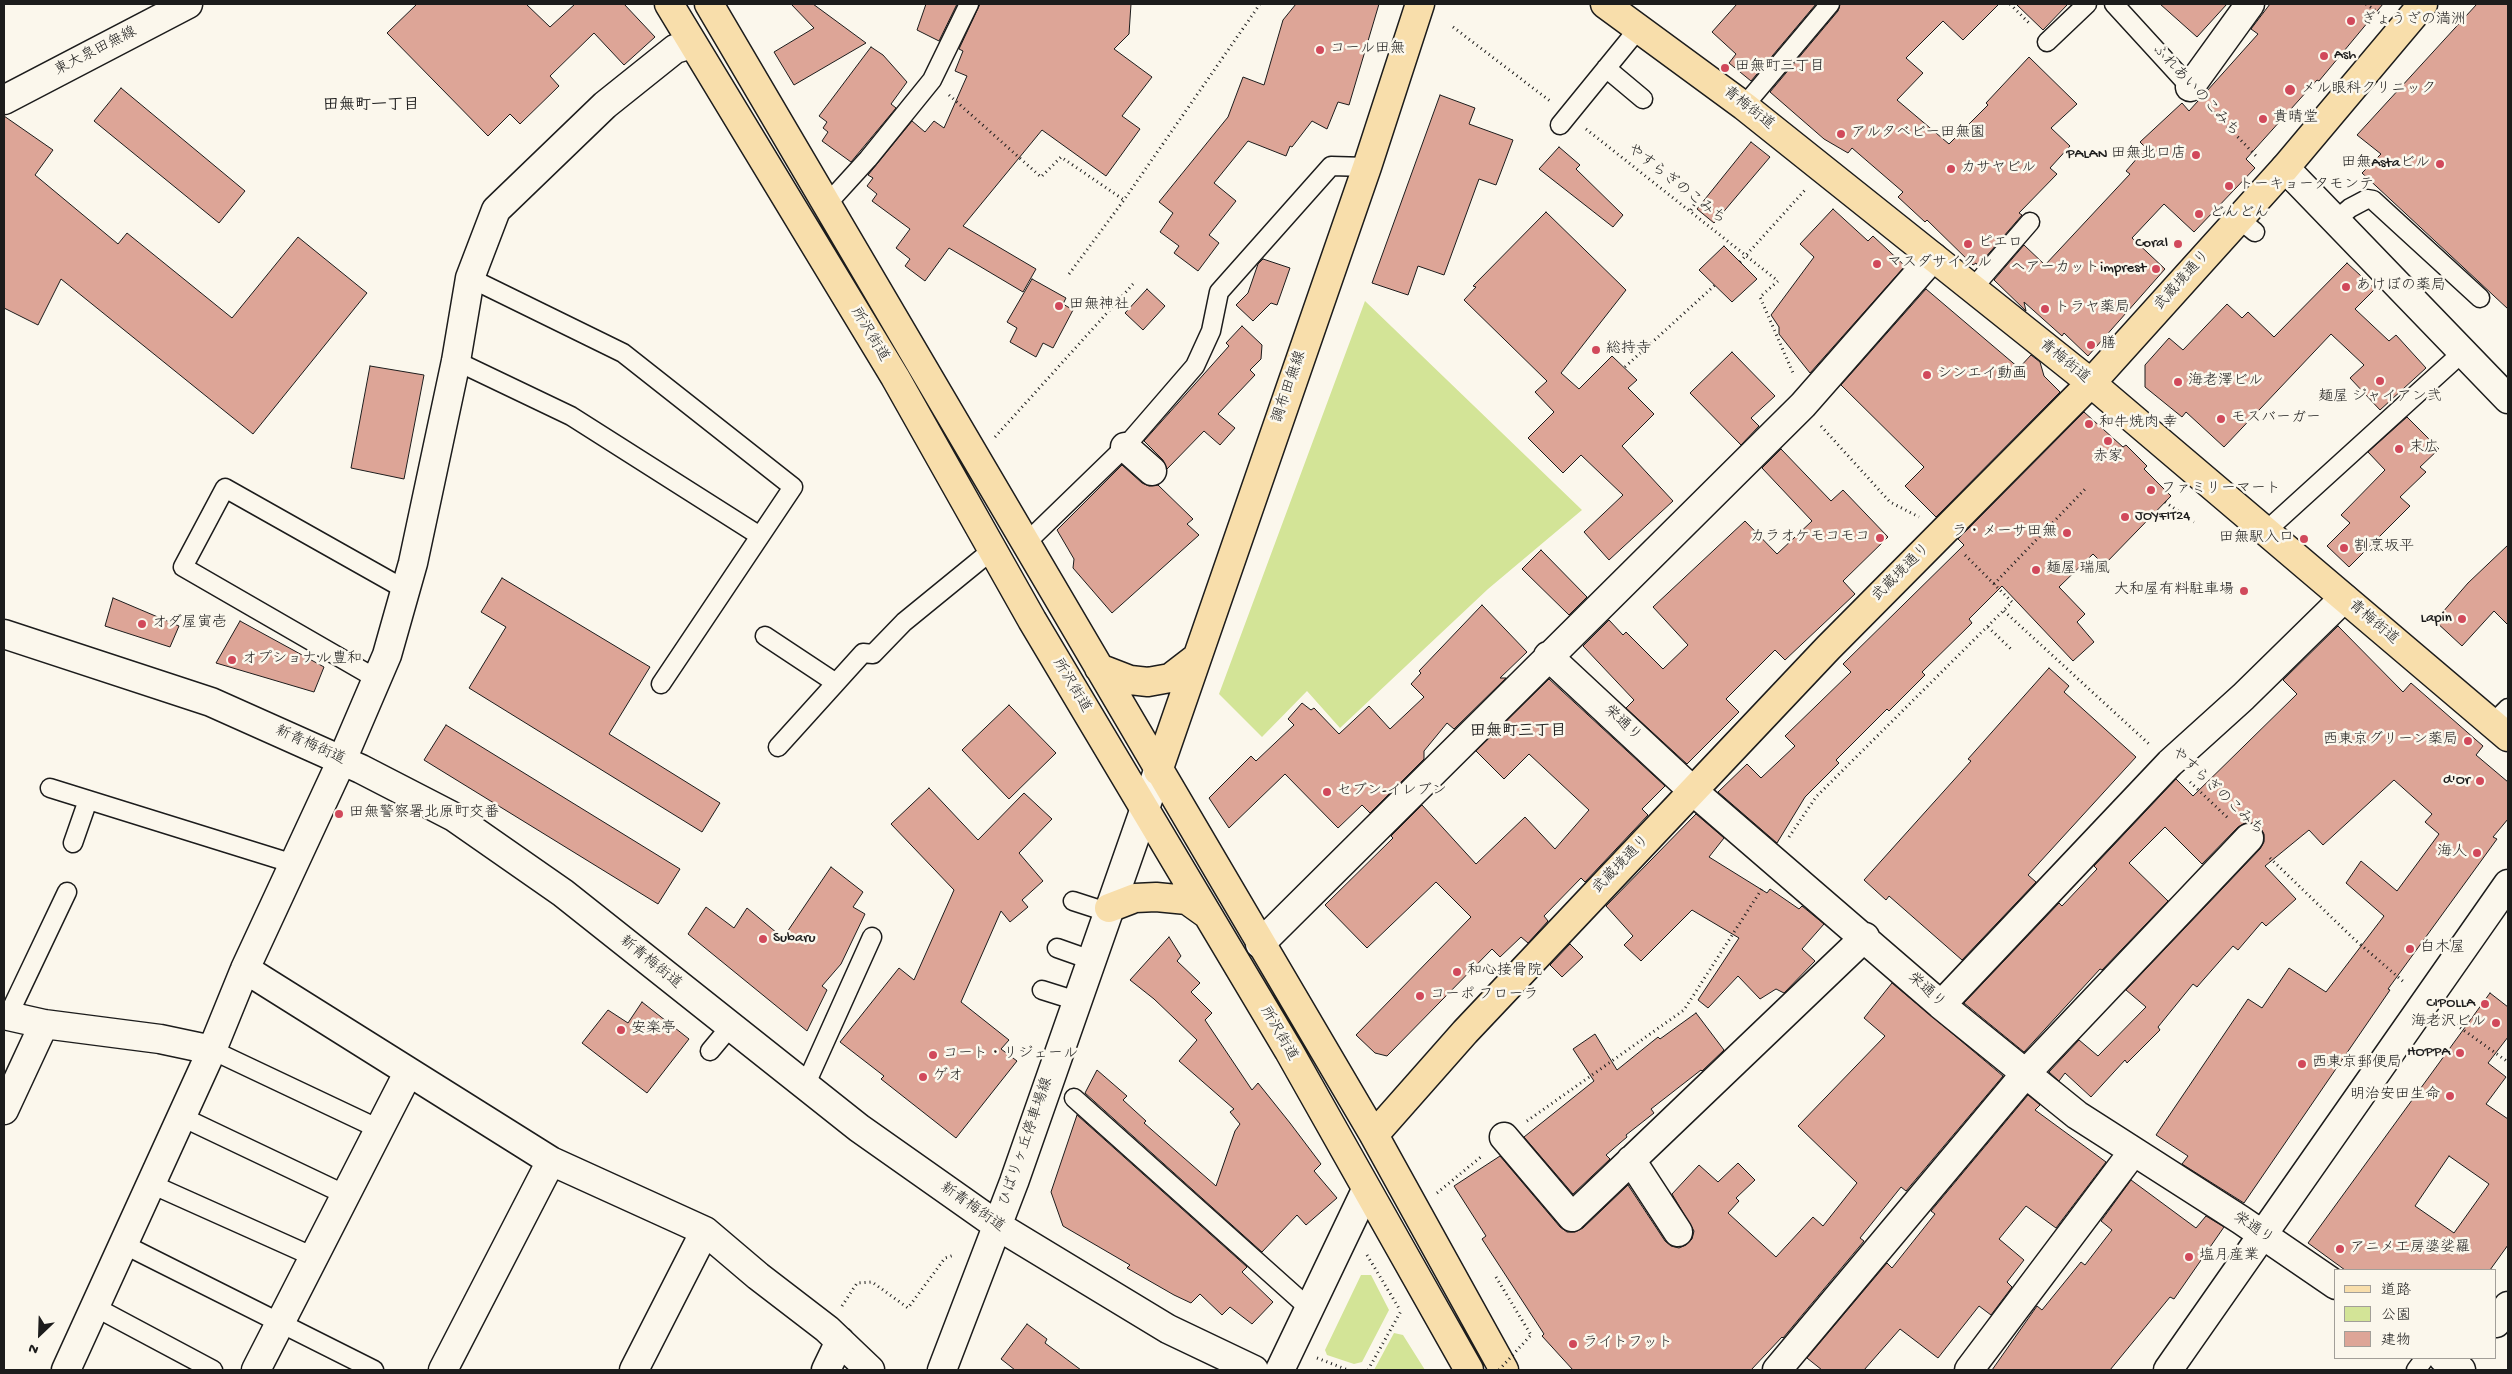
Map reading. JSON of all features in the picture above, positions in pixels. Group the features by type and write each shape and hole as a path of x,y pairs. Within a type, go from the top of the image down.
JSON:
{"main road":[{"name":"所沢街道","path":"668,4 895,377 991,551 1289,1051 1469,1370"},
{"name":"所沢街道","path":"709,4 1374,1135 1504,1370"},
{"name":"調布田無線","path":"1158,770 1367,166 1420,4"},
{"name":"青梅街道","path":"1605,4 1744,106 2091,383 2344,598 2503,723"},
{"name":"武蔵境通り","path":"1374,1135 1465,1032 1828,648 2247,225 2281,172 2423,4"},
{"path":"1099,668 1130,680 1148,682 1170,678 1196,658"},
{"path":"1108,910 1135,898 1156,897 1187,900 1209,916"}],"street":[{"name":"東大泉田無線","path":"4,100 188,4"},
{"path":"2190,87 2250,4"},
{"path":"66,1370 182,1117 245,969 342,760 387,656 406,590 456,361 470,278 496,210 605,105 675,49 692,44"},
{"path":"2281,172 2336,220 2464,351 2508,399"},
{"path":"1260,944 1548,656 1803,405 1932,257"},
{"path":"1125,447 1152,471"},
{"path":"1941,1005 2170,763 2243,697 2344,598"},
{"name":"新青梅街道","path":"4,634 211,702 342,760 454,817 563,893 859,1128 998,1226 1168,1329 1254,1370"},
{"name":"栄通り","path":"1548,656 1693,791 1865,937 1941,1005 2077,1114 2133,1152 2263,1234 2334,1284"},
{"name":"ひばりヶ丘停車場線","path":"942,1370 998,1226 1144,805 1158,770"},
{"path":"1777,1370 2026,1073 2249,838"},
{"path":"2168,1370 2508,884"},
{"path":"1504,1137 1572,1217 1865,937"},
{"path":"245,969 551,1161 705,1231 758,1276 834,1335 870,1370"},
{"path":"6,1015 44,1024 160,1039 212,1050"},
{"path":"4,1110 44,1024"},
{"path":"256,1370 408,1073"},
{"path":"1969,1370 2133,1152"},
{"path":"1631,1160 1678,1232"},
{"path":"443,1370 551,1161"},
{"path":"1280,1370 1366,1190"},
{"path":"634,1370 705,1231"},
{"path":"2497,1322 2508,1306"},
{"path":"826,1370 834,1335"},
{"path":"2444,1359 2461,1370 2468,1359"}],"lane":[{"path":"827,204 868,159 932,80 968,4"},
{"path":"1744,106 1830,4"},
{"path":"2047,42 2087,4"},
{"name":"ふれあいのこみち","path":"2114,4 2190,87"},
{"path":"1564,120 1588,82 1606,68 1639,28"},
{"path":"1606,68 1643,99"},
{"path":"1026,542 1125,447 1195,366 1211,331 1219,292 1331,166 1367,166"},
{"path":"2336,220 2350,208 2367,199 2373,200 2480,298"},
{"path":"1972,289 2030,222"},
{"path":"470,278 623,353 793,487 661,684"},
{"path":"2266,531 2464,351"},
{"path":"456,361 571,416 760,536"},
{"path":"377,679 183,567 225,488 406,590"},
{"path":"778,747 863,654 873,654 904,622 991,551"},
{"path":"765,636 836,683"},
{"path":"50,788 294,864"},
{"path":"73,843 88,800"},
{"path":"6,1015 67,892"},
{"path":"1073,901 1108,910"},
{"path":"805,1086 872,937"},
{"path":"1057,948 1090,960"},
{"path":"1042,990 1077,1001"},
{"path":"710,1051 730,1027"},
{"path":"212,1050 379,1129"},
{"path":"1074,1098 1310,1309"},
{"path":"182,1117 346,1195"},
{"path":"151,1184 314,1257"},
{"path":"123,1244 374,1370"},
{"path":"95,1307 213,1370"},
{"path":"2416,1370 2424,1359"}],"path":[{"path":"1069,274 1124,200 1260,4"},
{"path":"2010,4 2047,42"},
{"path":"2366,4 2386,18"},
{"name":"やすらぎのこみち","path":"1453,27 1564,120 1691,210 1778,281 1760,298 1797,382"},
{"path":"932,80 1041,177 1061,157 1124,200"},
{"name":"ふれあいのこみち","path":"2190,87 2281,172"},
{"path":"1740,262 1808,187"},
{"path":"1691,210 1696,202 1692,198"},
{"path":"976,457 1135,282"},
{"path":"1624,367 1715,285"},
{"path":"1820,424 1890,502 1921,518"},
{"path":"1994,584 2087,488"},
{"path":"2165,502 2194,522"},
{"path":"1437,1194 1504,1137 1684,1010 1816,797 2012,602 1959,550"},
{"name":"やすらぎのこみち","path":"2004,611 2170,763 2354,939 2405,983 2405,988"},
{"path":"1988,627 2013,651"},
{"path":"2443,1020 2451,1019 2508,1062"},
{"path":"834,1335 857,1283 872,1282 908,1308 945,1258 954,1255"},
{"path":"1363,1264 1367,1255 1406,1320"},
{"path":"1496,1277 1531,1335 1499,1370"},
{"path":"1368,1370 1401,1312"},
{"path":"1319,1348 1314,1357 1348,1370"}],"green space":[{"path":"1365,301 1582,510 1488,589 1340,728 1307,691 1262,737 1219,694"},
{"path":"1361,1275 1371,1275 1389,1310 1362,1362 1354,1364 1327,1355 1325,1350"},
{"path":"1394,1333 1403,1335 1425,1370 1374,1370"}],"building":[{"path":"417,4 526,4 550,27 575,4 624,4 655,37 624,65 594,33 550,76 559,86 520,124 510,114 488,136 387,33"},
{"path":"791,4 813,4 866,43 794,85 774,52 814,28"},
{"path":"926,4 957,4 939,41 917,30"},
{"path":"980,4 1131,4 1129,34 1114,49 1152,77 1122,116 1140,129 1106,176 1042,130 963,226 1036,269 1023,292 949,248 925,281 905,266 910,259 896,248 910,229 872,201 877,194 867,186 873,178 868,175 912,121 925,132 934,121 944,128 967,76 955,71 963,51 959,49"},
{"path":"1296,4 1379,4 1349,105 1338,102 1327,129 1312,121 1292,147 1290,146 1286,156 1248,141 1214,183 1236,201 1209,235 1219,243 1198,271 1174,253 1179,246 1160,232 1173,213 1159,202 1228,117 1243,77 1264,85 1283,20"},
{"path":"1737,4 1816,4 1751,81 1729,63 1736,54 1712,32"},
{"path":"1840,4 1999,4 1963,40 1943,21 1906,58 1923,73 1897,100 1949,144 1988,105 1986,103 2029,57 2077,104 2051,128 2070,146 2050,168 2057,174 2019,213 2022,215 1978,266 1976,263 1973,265 1927,220 1925,222 1898,197 1903,192 1852,148 1848,153 1824,139 1770,92 1838,11"},
{"path":"2016,4 2068,4 2043,30"},
{"path":"2160,4 2227,4 2197,37"},
{"path":"2270,4 2383,4 2319,81 2317,80 2246,159 2255,168 2194,232 2164,204 2132,238 2165,269 2088,356 2064,333 2062,336 2024,302 2026,311 1994,280 2024,245 2045,265 2130,174 2126,171 2146,148 2140,142 2182,103 2189,111 2258,34 2251,29"},
{"name":"田無Astaビル","path":"2477,4 2508,4 2508,309 2362,173 2381,154 2357,135"},
{"path":"871,47 883,55 907,82 891,104 896,108 851,162 822,141 828,132 823,128 827,122 819,116"},
{"path":"121,88 245,191 219,223 94,121"},
{"path":"1440,95 1475,108 1469,124 1513,140 1496,185 1479,179 1444,275 1418,266 1408,295 1372,283"},
{"path":"4,116 53,150 35,175 118,244 127,233 232,318 298,237 367,293 253,434 61,279 38,325 4,308"},
{"path":"1751,142 1770,157 1714,223 1697,209"},
{"path":"1559,147 1580,165 1576,169 1623,215 1613,227 1539,169"},
{"path":"1833,209 1868,241 1873,236 1905,266 1810,373 1779,334 1779,327 1771,315 1814,257 1800,244"},
{"path":"1546,212 1626,290 1561,373 1579,389 1612,356 1637,380 1628,388 1654,414 1622,446 1673,501 1609,560 1584,532 1623,495 1581,455 1563,473 1528,438 1554,412 1535,392 1547,381 1464,300 1476,287 1473,286"},
{"path":"1724,246 1757,279 1732,302 1699,270"},
{"path":"1263,259 1290,268 1277,305 1271,303 1253,321 1236,305 1248,293 1258,264"},
{"path":"2347,263 2375,289 2355,309 2389,341 2396,335 2426,368 2380,410 2350,378 2364,365 2331,334 2224,447 2186,412 2182,417 2145,387 2145,365 2169,338 2183,350 2227,304 2242,318 2248,312 2274,337"},
{"path":"1032,279 1066,298 1063,304 1073,310 1053,348 1043,343 1036,357 1010,342 1017,328 1007,322"},
{"path":"1147,289 1165,306 1143,330 1125,313"},
{"path":"1926,289 2019,368 2031,355 2040,362 2044,376 2060,392 1936,517 1905,486 1924,467 1841,385"},
{"path":"1242,326 1262,345 1261,359 1250,370 1255,375 1218,414 1235,428 1220,445 1204,431 1167,469 1163,460 1144,441 1229,346 1226,343"},
{"path":"1732,352 1775,396 1751,418 1759,426 1741,445 1690,393"},
{"path":"370,366 424,375 404,479 351,468"},
{"path":"2084,412 2123,447 2126,445 2147,466 2144,469 2171,496 2104,565 2093,554 2059,587 2085,614 2077,622 2094,642 2073,661 2002,586 1969,619 1972,623 1922,672 1925,675 1889,711 1887,709 1836,760 1839,763 1805,797 1777,843 1718,792 1747,764 1761,778 1795,746 1785,736 1851,672 1843,664 1964,545 1958,539"},
{"path":"2407,417 2439,449 2420,467 2426,472 2400,497 2410,506 2349,567 2327,546 2350,523 2341,515 2385,470 2368,452"},
{"path":"1781,449 1831,501 1843,490 1888,537 1843,581 1855,594 1785,660 1775,650 1726,699 1739,712 1687,764 1626,708 1634,700 1583,646 1609,620 1623,635 1626,632 1663,669 1688,645 1653,607 1745,521 1777,554 1812,521 1762,468"},
{"path":"1122,465 1142,483 1149,486 1158,485 1193,519 1187,524 1199,535 1112,613 1073,568 1074,559 1057,530"},
{"path":"2508,545 2508,625 2494,611 2462,646 2435,621 2468,583"},
{"path":"1541,550 1587,597 1569,615 1522,569"},
{"path":"502,578 650,667 609,734 720,803 702,832 469,688 506,627 481,612"},
{"path":"113,598 179,626 170,647 105,626"},
{"path":"1482,605 1527,652 1500,678 1506,678 1454,729 1447,723 1424,751 1424,759 1370,813 1362,805 1338,828 1285,774 1229,828 1209,798 1251,756 1256,761 1294,725 1288,719 1302,703 1311,710 1314,708 1339,734 1369,706 1390,729 1424,697 1411,684 1421,673 1419,671"},
{"path":"240,621 324,667 314,692 216,663"},
{"path":"2338,626 2403,692 2411,683 2483,746 2476,755 2508,782 2508,819 2493,837 2497,839 2388,989 2390,990 2244,1203 2182,1164 2188,1156 2156,1135 2248,999 2262,1008 2289,968 2326,992 2384,916 2346,883 2361,861 2397,891 2439,834 2425,822 2432,814 2394,780 2323,845 2309,830 2265,866 2296,899 2266,926 2262,922 2238,950 2233,946 2197,987 2193,984 2158,1027 2160,1030 2127,1063 2125,1060 2091,1097 2065,1073 2059,1081 2049,1072 2079,1040 2098,1056 2146,1007 2126,990 2260,849 2264,842 2264,834 2259,826 2245,823 2238,827 2202,864 2165,827 2129,863 2168,901 2102,970 2100,969 2024,1052 1964,1003 2059,903 2062,906 2097,869 2094,866 2176,779 2193,796 2297,694 2283,680"},
{"path":"2049,668 2069,686 2064,692 2136,757 2028,875 2036,882 1962,960 1889,896 1886,900 1864,880 1971,761 1968,759"},
{"path":"1549,679 1665,786 1642,809 1648,815 1585,882 1581,878 1544,916 1548,921 1528,943 1521,937 1500,957 1492,949 1387,1056 1375,1053 1356,1035 1471,917 1436,882 1367,948 1325,905 1393,838 1391,836 1422,805 1476,864 1525,817 1555,849 1589,810 1529,754 1504,779 1476,751"},
{"path":"1009,705 1056,753 1009,799 962,750"},
{"path":"446,725 680,869 658,904 424,760"},
{"path":"929,788 978,840 1024,793 1052,819 1019,853 1043,881 1022,900 1028,907 1010,922 1001,911 961,1002 1009,1040 1001,1049 1017,1061 956,1138 881,1079 884,1076 840,1042 899,968 914,980 954,890 891,824"},
{"path":"1696,814 1724,838 1709,857 1767,893 1770,889 1799,909 1802,906 1824,924 1802,949 1815,961 1784,993 1776,989 1760,999 1738,976 1708,1008 1698,1000 1739,938 1692,910 1641,961 1624,945 1633,936 1606,906"},
{"path":"831,867 863,892 853,907 865,914 841,964 822,986 827,990 807,1031 688,934 706,907 734,928 747,908 783,938"},
{"path":"1169,937 1181,956 1177,961 1200,983 1191,992 1212,1013 1205,1020 1252,1090 1258,1083 1321,1164 1314,1171 1337,1198 1306,1225 1297,1215 1262,1252 1085,1093 1097,1070 1127,1096 1123,1100 1146,1121 1144,1123 1216,1186 1235,1131 1240,1124 1230,1112 1234,1109 1179,1061 1197,1040 1154,999 1130,980"},
{"path":"1570,944 1583,957 1562,977 1550,965"},
{"path":"1892,983 2003,1076 1906,1191 1901,1187 1860,1238 1864,1241 1783,1338 1751,1370 1573,1370 1542,1336 1544,1334 1482,1239 1486,1236 1454,1186 1500,1156 1560,1227 1567,1232 1575,1232 1583,1228 1628,1185 1665,1241 1671,1246 1679,1248 1686,1245 1692,1239 1694,1231 1672,1194 1699,1165 1718,1182 1738,1163 1755,1180 1736,1198 1739,1201 1728,1213 1776,1257 1813,1217 1823,1226 1857,1183 1798,1126 1885,1036 1864,1018"},
{"path":"2490,993 2508,1007 2508,1037 2488,1063 2506,1077 2486,1104 2508,1119 2508,1245 2491,1269 2344,1269 2308,1243","holes":["2449,1156 2489,1184 2454,1233 2415,1206"]},
{"path":"642,1002 689,1039 647,1093 582,1043 608,1010 628,1023"},
{"path":"1696,1013 1724,1050 1702,1071 1651,1109 1654,1113 1626,1135 1627,1137 1606,1155 1610,1159 1573,1194 1524,1137 1594,1081 1573,1049 1595,1034 1617,1070 1658,1037 1660,1039"},
{"path":"2028,1095 2040,1105 2035,1110 2106,1162 2056,1228 2026,1206 1999,1239 2024,1260 2007,1282 2012,1287 1991,1315 1979,1306 1938,1358 1900,1329 1864,1370 1822,1370 1807,1358 1887,1263 1892,1268 1935,1214 1931,1211"},
{"path":"1077,1115 1247,1267 1242,1272 1273,1302 1252,1324 1230,1307 1222,1315 1200,1294 1191,1303 1174,1295 1127,1268 1130,1265 1063,1226 1051,1192"},
{"path":"2131,1180 2196,1228 2206,1216 2224,1227 2174,1299 2170,1297 2110,1370 1992,1370 2037,1306 2042,1310 2081,1262 2085,1265 2112,1230 2101,1221"},
{"path":"1027,1324 1047,1339 1045,1343 1081,1370 1015,1370 1001,1359"}],"place":[{"name":"ぎょうざの満洲","path":"2351,21"},
{"name":"コール田無","path":"1320,50"},
{"name":"Ash","path":"2324,56"},
{"name":"田無町三丁目","path":"1725,68"},
{"name":"メル眼科クリニック","path":"2290,90"},
{"name":"貴晴堂","path":"2263,119"},
{"name":"アルタベビー田無園","path":"1841,134"},
{"name":"PALAN 田無北口店","path":"2196,155"},
{"name":"田無Astaビル","path":"2440,164"},
{"name":"カサヤビル","path":"1951,169"},
{"name":"トーキョータモンテ","path":"2229,186"},
{"name":"どんどん","path":"2199,214"},
{"name":"ピエロ","path":"1968,244"},
{"name":"Coral","path":"2178,244"},
{"name":"マスダサイクル","path":"1877,264"},
{"name":"ヘアーカットimprest","path":"2156,269"},
{"name":"あけぼの薬局","path":"2346,287"},
{"name":"田無神社","path":"1059,306"},
{"name":"トラヤ薬局","path":"2045,309"},
{"name":"膳","path":"2091,345"},
{"name":"総持寺","path":"1596,350"},
{"name":"シンエイ動画","path":"1927,375"},
{"name":"麺屋 ジャイアン弐","path":"2380,381"},
{"name":"海老澤ビル","path":"2178,382"},
{"name":"モスバーガー","path":"2221,419"},
{"name":"和牛焼肉 幸","path":"2089,424"},
{"name":"赤家","path":"2108,441"},
{"name":"末広","path":"2399,449"},
{"name":"ファミリーマート","path":"2151,490"},
{"name":"JOYFIT24","path":"2125,517"},
{"name":"ラ・メーサ田無","path":"2067,533"},
{"name":"カラオケモコモコ","path":"1880,538"},
{"name":"田無駅入口","path":"2304,539"},
{"name":"割烹坂平","path":"2344,548"},
{"name":"麺屋 瑞風","path":"2036,570"},
{"name":"大和屋有料駐車場","path":"2244,591"},
{"name":"Lapin","path":"2462,619"},
{"name":"オダ屋寅壱","path":"142,624"},
{"name":"オプショナル豊和","path":"232,660"},
{"name":"西東京グリーン薬局","path":"2468,741"},
{"name":"d'Or","path":"2480,781"},
{"name":"セブン-イレブン","path":"1327,792"},
{"name":"田無警察署北原町交番","path":"339,814"},
{"name":"海人","path":"2477,853"},
{"name":"Subaru","path":"763,939"},
{"name":"白木屋","path":"2410,949"},
{"name":"和心接骨院","path":"1457,972"},
{"name":"コーポ フローラ","path":"1420,996"},
{"name":"CIPOLLA","path":"2485,1004"},
{"name":"海老沢ビル","path":"2496,1023"},
{"name":"安楽亭","path":"621,1030"},
{"name":"HOPPA","path":"2460,1053"},
{"name":"コート・リジェール","path":"933,1055"},
{"name":"西東京郵便局","path":"2302,1064"},
{"name":"ゲオ","path":"923,1077"},
{"name":"明治安田生命","path":"2450,1096"},
{"name":"アニメ工房婆娑羅","path":"2340,1249"},
{"name":"塩月産業","path":"2189,1257"},
{"name":"ライトフット","path":"1573,1344"}],"district":[{"name":"田無町一丁目","path":"371,107"},
{"name":"田無町三丁目","path":"1518,733"}]}
